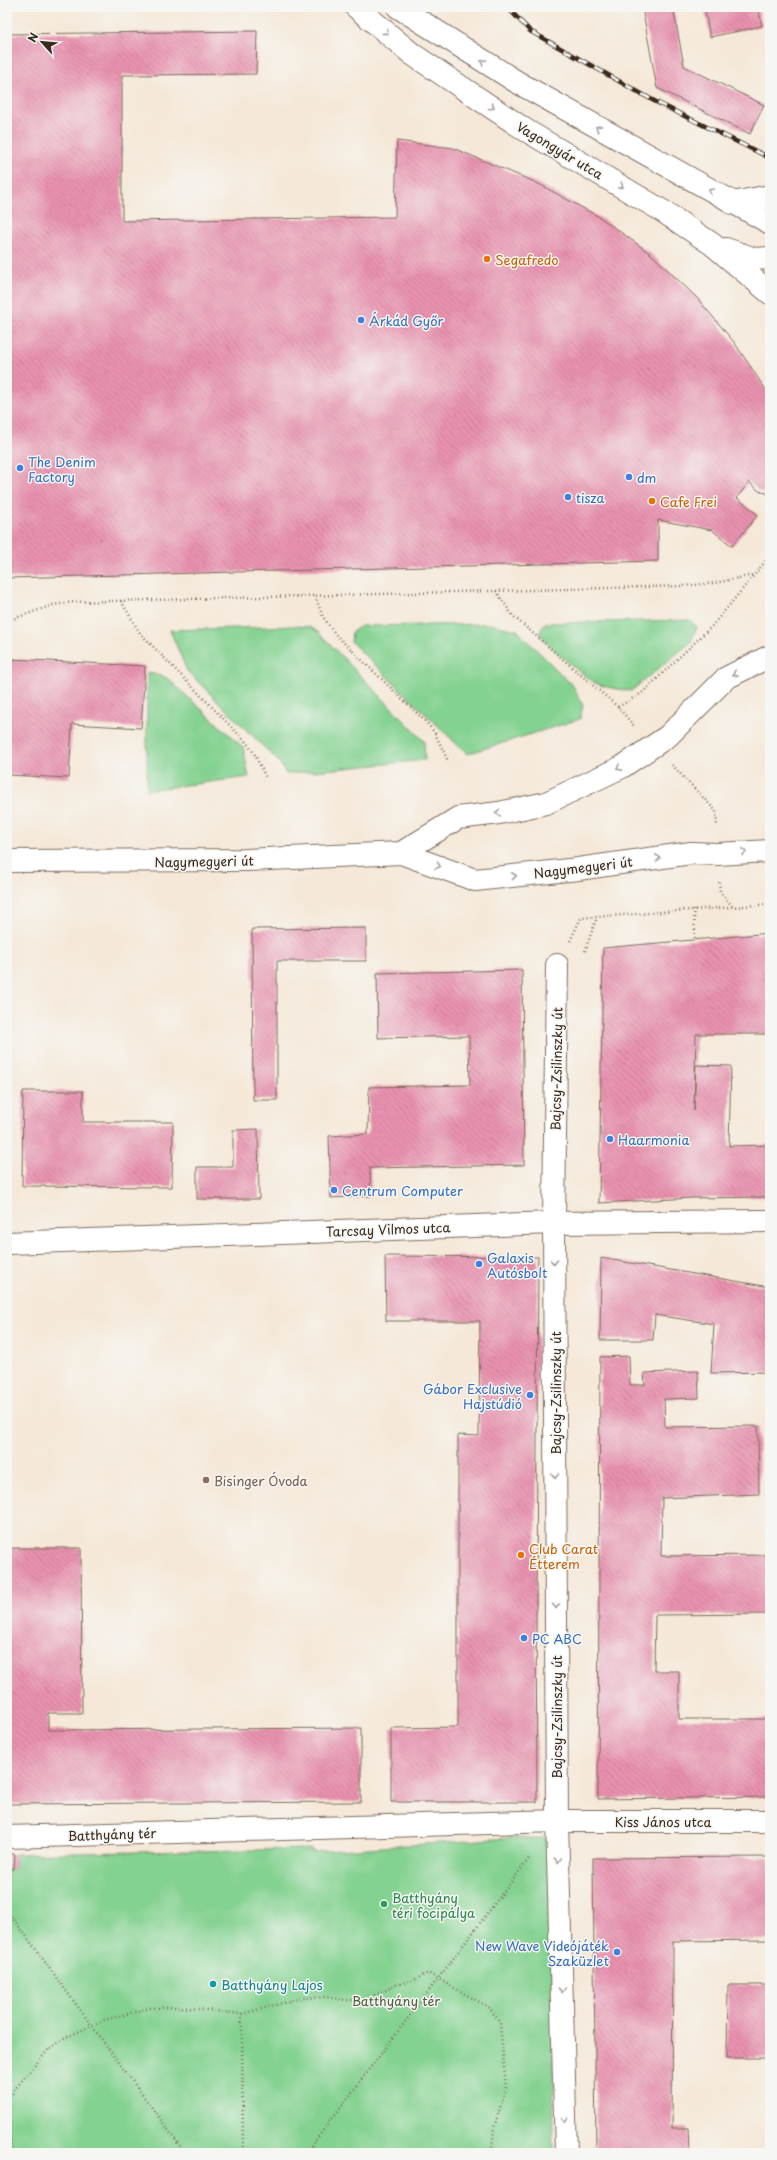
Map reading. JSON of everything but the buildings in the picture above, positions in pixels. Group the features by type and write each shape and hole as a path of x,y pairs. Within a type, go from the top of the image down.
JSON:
{"street":[{"name":"Vagongyár utca","path":"356,7 412,54 502,114 661,210 712,244 768,292"},
{"path":"398,7 517,82 770,223"},
{"path":"732,203 770,196"},
{"path":"712,244 742,256 755,259 770,258"},
{"name":"Nagymegyeri út","path":"401,853 458,818 499,813 546,804 622,767 668,736 726,678 770,656"},
{"name":"Nagymegyeri út","path":"7,861 246,860 401,853 475,880 578,869 691,853 718,854 770,851"},
{"name":"Bajcsy-Zsilinszky út","path":"557,965 554,1223 557,1822"},
{"name":"Tarcsay Vilmos utca","path":"7,1243 554,1223 770,1221"},
{"name":"Kiss János utca","path":"557,1822 770,1821"},
{"path":"557,1822 566,2153"},
{"name":"Batthyány tér","path":"7,1837 557,1822"}],"path":[{"path":"496,591 513,616 618,707 642,693 687,651 712,626 770,556"},
{"path":"7,621 64,603 682,586 715,583 753,575"},
{"path":"315,596 323,616 336,635 425,722 434,733 448,761"},
{"path":"121,601 140,633 245,741 254,753 266,778"},
{"path":"676,768 716,811"},
{"path":"581,918 732,907"},
{"path":"694,909 695,940"},
{"path":"586,951 597,917"},
{"path":"306,2153 557,1822"},
{"path":"7,1910 185,2153"},
{"path":"12,2153 8,2125 9,2101 14,2090 49,2048 67,2037 91,2026 126,2013 150,2008 181,2007 242,2014 301,1998 326,1997 346,2000 367,1999 396,1985 416,1979 428,1973 490,2008 500,2023 506,2087 494,2128 492,2147 488,2153"},
{"path":"242,2014 243,2153"}],"green space":[{"path":"690,620 697,627 691,642 631,691 595,683 582,674 549,645 539,633 545,623"},
{"path":"490,624 517,630 573,686 583,705 580,719 467,754 351,642 352,632 361,626"},
{"path":"295,626 310,627 318,632 424,741 425,760 286,774 280,763 187,671 170,630"},
{"path":"147,672 167,678 243,747 249,777 147,790"},
{"name":"Batthyány tér","path":"509,1838 551,1838 554,2153 7,2153 7,1869 14,1869 15,1854 312,1849 312,1852"}],"railway":[{"path":"507,7 530,31 656,102 770,158"}],"place":[{"name":"Segafredo","path":"487,259"},
{"name":"Árkád Győr","path":"361,320"},
{"name":"The Denim Factory","path":"20,468"},
{"name":"dm","path":"629,477"},
{"name":"tisza","path":"568,497"},
{"name":"Cafe Frei","path":"652,501"},
{"name":"Haarmonia","path":"610,1139"},
{"name":"Centrum Computer","path":"334,1190"},
{"name":"Galaxis Autósbolt","path":"479,1264"},
{"name":"Gábor Exclusive Hajstúdió","path":"530,1395"},
{"name":"Bisinger Óvoda","path":"206,1480"},
{"name":"Club Carat Étterem","path":"521,1555"},
{"name":"PC ABC","path":"524,1638"},
{"name":"Batthyány téri focipálya","path":"384,1904"},
{"name":"New Wave Videójáték Szaküzlet","path":"617,1952"},
{"name":"Batthyány Lajos","path":"213,1984"}]}
